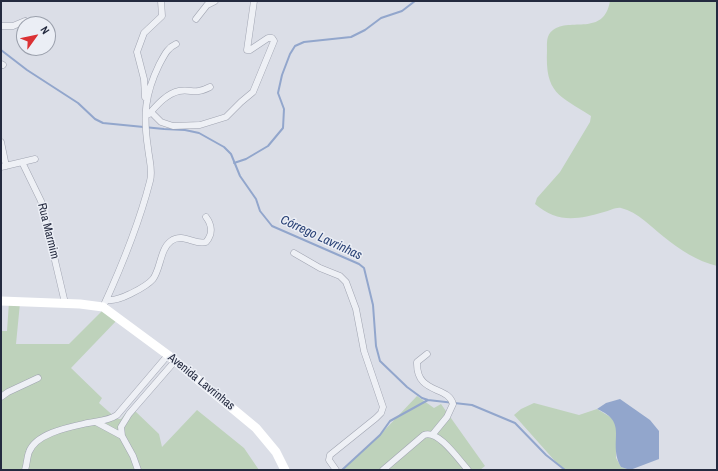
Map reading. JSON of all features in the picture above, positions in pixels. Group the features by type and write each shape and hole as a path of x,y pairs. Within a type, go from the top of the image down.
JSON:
{"street":[{"path":"105,304 150,181 151,171 145,118 146,100 144,79 137,52 144,33 162,16 161,1"},
{"path":"196,19 207,5 215,1"},
{"path":"151,112 166,125 200,125 226,117 253,92 274,41 272,38 268,38 250,50 247,50 254,1"},
{"path":"1,26 16,25"},
{"path":"146,100 153,77 166,52 176,44"},
{"path":"145,118 164,99 174,93 181,91 196,92 210,87"},
{"path":"1,142 4,167 35,159"},
{"name":"Rua Marmim","path":"22,162 41,201 65,303"},
{"path":"1,301 105,304 127,295 152,281 166,248 172,240 182,237 204,243 206,242 211,231 210,224 206,217"},
{"path":"294,253 320,268 340,276 346,282 356,309 364,351 383,407 381,413 376,418 330,455 329,460 336,470"},
{"name":"Avenida Lavrinhas","path":"105,304 256,428 276,452 285,470"},
{"path":"427,354 417,362 421,380 429,388 449,396 452,406 433,434"},
{"path":"25,470 29,452 37,440 46,435 112,419 171,358"},
{"path":"138,470 133,456 122,436 121,426 171,358"},
{"path":"1,397 8,392 38,378"},
{"path":"96,422 122,436"},
{"path":"383,470 424,435 433,434 443,442 468,470"}],"green space":[{"path":"610,1 717,1 717,266 683,251 639,216 627,210 617,208 585,217 568,218 551,214 535,204 537,198 560,172 590,122 591,116 562,97 556,92 552,85 547,65 547,39 553,30 560,26 594,23 601,19 607,12"},
{"path":"9,302 20,303 16,344 69,344 105,308 119,318 71,368 102,398 99,403 117,419 121,419 128,410 135,411 159,434 162,447 197,410 244,448 259,470 1,470 1,331 7,331"},
{"path":"417,396 434,408 441,404 485,466 480,470 341,470 377,438"},
{"path":"534,403 579,415 597,409 612,418 616,423 616,458 621,467 630,470 563,470 514,415 521,409"}],"water":[{"path":"620,399 650,420 659,431 659,459 630,470 621,467 617,458 616,434 613,420 607,414 597,409 606,403"}],"waterway":[{"path":"234,163 246,159 268,146 283,128 284,109 278,93 282,75 290,54 295,46 304,42 351,37 365,30 381,18 402,11 415,1"},
{"name":"Córrego Lavrinhas","path":"1,50 27,70 78,103 95,119 103,123 185,130 199,133 224,147 231,154 240,176 256,199 260,211 272,226 359,264 364,268 373,305 376,346 380,361 407,387 422,398 472,405 515,423 546,455 565,470"},
{"path":"342,470 380,435 390,421 428,400"}]}
